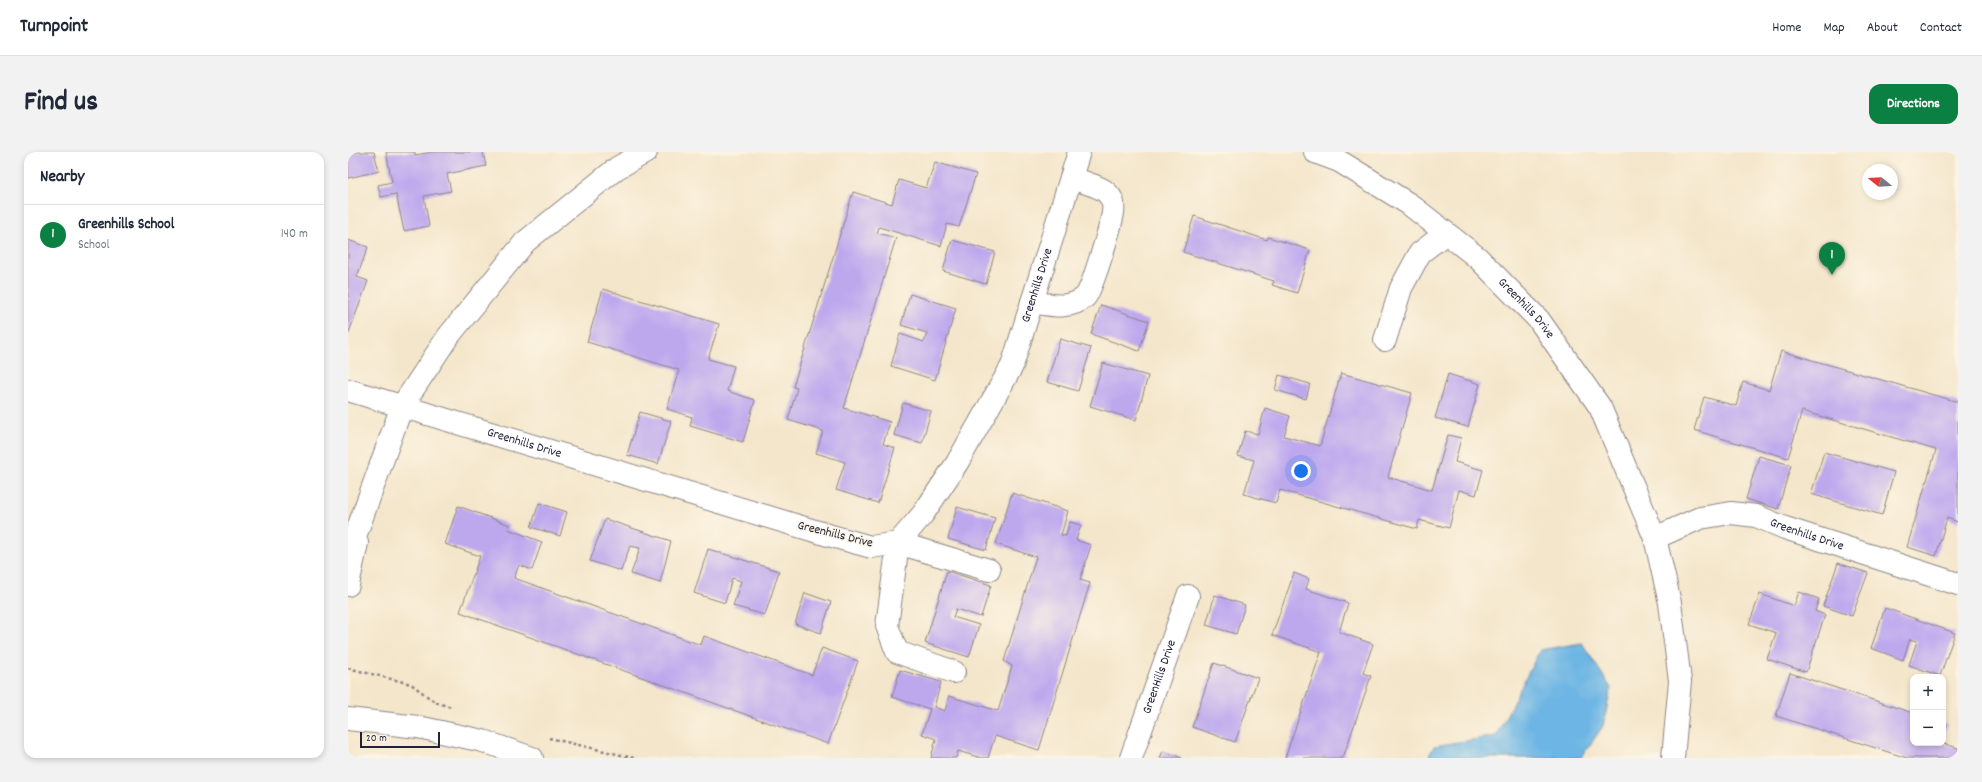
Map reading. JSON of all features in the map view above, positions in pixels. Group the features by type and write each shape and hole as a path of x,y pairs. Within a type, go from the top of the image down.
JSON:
{"street":[{"path":"348,556 402,406 447,338 525,242 617,168 646,152"},
{"name":"Greenhills Drive","path":"348,390 871,547 898,543 923,514 957,463 1012,366 1079,152"},
{"name":"Greenhills Drive","path":"1315,152 1339,161 1402,200 1478,258 1540,320 1600,407 1655,538 1670,603 1680,681 1673,758"},
{"path":"1032,302 1060,306 1075,303 1086,296 1104,250 1113,213 1112,201 1107,192 1071,178"},
{"path":"1385,340 1401,288 1420,253 1446,233"},
{"name":"Greenhills Drive","path":"1655,538 1700,518 1731,513 1756,516 1785,528 1958,584"},
{"path":"348,585 360,524"},
{"path":"954,672 897,652 887,626 898,543 989,570"},
{"name":"GreenHills Drive","path":"1131,758 1188,596"},
{"path":"348,719 418,727 483,741 532,758"}],"water":[{"path":"1582,643 1611,688 1603,726 1581,758 1428,758 1434,746 1496,736 1540,650"}],"building":[{"path":"348,152 374,152 379,171 348,178"},
{"path":"386,152 415,152 415,155 433,152 483,152 486,166 447,174 451,191 424,196 429,226 404,231 396,194 381,197 378,185 392,182"},
{"path":"935,162 976,174 959,227 947,224 941,246 879,227 877,233 896,238 844,408 890,422 883,444 895,448 878,503 836,490 845,462 816,453 823,431 788,420 797,388 793,387 853,192 892,204 899,180 926,188"},
{"path":"1194,216 1267,240 1268,237 1310,250 1297,293 1272,285 1274,281 1183,252"},
{"path":"348,240 368,247 357,277 368,281 348,335"},
{"path":"952,240 995,252 986,284 943,271"},
{"path":"603,289 719,324 708,359 734,366 727,391 755,400 743,442 690,426 692,417 667,409 679,370 587,342"},
{"path":"910,294 956,308 935,380 891,366 900,334 924,342 927,333 901,325"},
{"path":"1101,305 1149,321 1139,351 1091,334"},
{"path":"1060,339 1091,348 1078,391 1047,382"},
{"path":"1781,351 1958,402 1958,522 1947,518 1936,556 1907,547 1936,450 1802,411 1788,458 1694,430 1704,397 1736,406 1743,382 1769,390"},
{"path":"1103,363 1148,376 1136,420 1090,406"},
{"path":"1341,373 1412,393 1388,477 1432,490 1448,435 1461,438 1455,462 1483,470 1476,495 1459,490 1449,528 1419,520 1417,529 1280,490 1276,503 1244,494 1254,460 1238,456 1245,431 1258,434 1265,408 1290,416 1284,436 1320,446"},
{"path":"1448,374 1480,384 1468,427 1435,418"},
{"path":"1279,375 1310,384 1306,399 1275,390"},
{"path":"903,403 931,411 922,443 894,435"},
{"path":"640,412 671,421 658,464 627,455"},
{"path":"1824,452 1894,472 1882,515 1811,494"},
{"path":"1759,456 1791,465 1778,509 1746,499"},
{"path":"1012,493 1068,511 1061,535 1066,536 1070,522 1081,525 1076,540 1091,545 1080,580 1090,583 1039,750 995,736 988,758 981,758 958,751 956,758 931,758 936,739 922,734 930,709 892,697 900,670 941,682 934,707 945,711 949,696 998,711 1012,666 1004,661 1036,557 996,544"},
{"path":"539,503 567,512 560,536 531,527"},
{"path":"458,506 510,525 508,529 542,542 532,570 519,565 514,578 701,645 704,636 812,675 822,648 858,661 828,744 460,612 480,556 445,544"},
{"path":"957,507 995,518 986,550 948,539"},
{"path":"605,519 671,541 660,583 631,574 640,548 630,546 621,571 590,561"},
{"path":"708,549 779,571 765,615 733,606 741,581 732,578 725,603 694,593"},
{"path":"1838,563 1868,573 1852,616 1823,606"},
{"path":"947,571 991,585 981,617 956,609 953,617 979,625 969,657 925,643"},
{"path":"1294,573 1309,579 1306,589 1348,603 1339,632 1373,644 1363,673 1371,676 1343,758 1285,758 1321,652 1272,635"},
{"path":"1799,592 1819,599 1815,611 1825,615 1806,672 1767,659 1776,633 1749,624 1760,594 1794,606"},
{"path":"805,593 831,602 821,633 795,624"},
{"path":"1215,595 1245,605 1236,634 1206,625"},
{"path":"1885,608 1955,633 1941,674 1934,674 1909,665 1917,641 1910,639 1903,660 1871,648"},
{"path":"1214,663 1258,678 1235,742 1192,727"},
{"path":"1790,673 1910,712 1910,746 1946,746 1946,744 1958,748 1958,758 1907,758 1776,716"},
{"path":"1163,751 1182,758 1160,758"}],"place":[{"name":"Greenhills School","path":"1832,275"}]}
